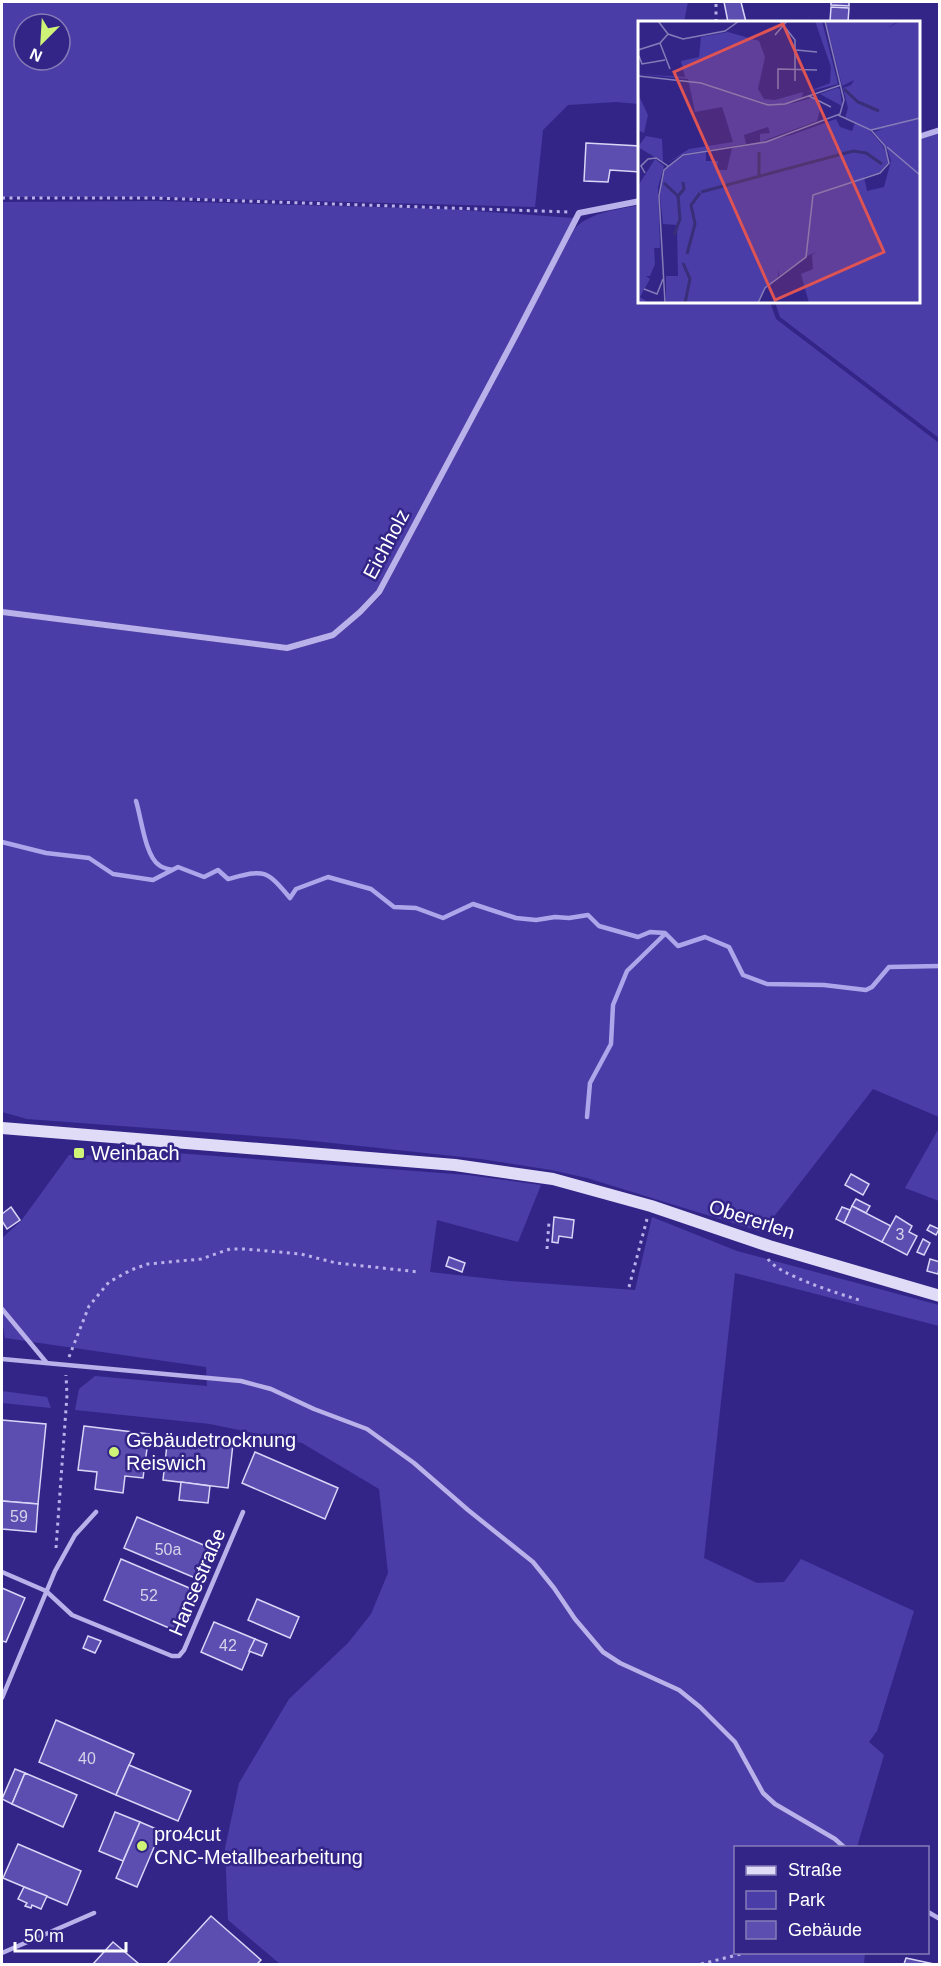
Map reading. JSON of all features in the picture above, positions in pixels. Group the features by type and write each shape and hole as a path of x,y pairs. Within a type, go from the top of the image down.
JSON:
{"main road":[{"name":"Obererlen","path":"2,1128 455,1165 553,1179 651,1206 769,1246 939,1296"}],"street":[{"path":"920,135 939,130"},
{"path":"579,213 638,201"},
{"name":"Eichholz","path":"2,612 287,648 333,635 379,592 579,213"}],"lane":[{"path":"2,1309 46,1363"},
{"path":"2,1359 241,1381 271,1389 368,1430 414,1463 533,1562 555,1588 575,1619 603,1652 620,1663 678,1690 700,1707 735,1742 763,1793 775,1804 835,1839 843,1846"},
{"path":"2,1698 55,1570 75,1535 96,1512"},
{"name":"Hansestraße","path":"2,1572 46,1591 72,1615 172,1656 179,1656 184,1650 243,1512"},
{"path":"2,1953 94,1914"}],"path":[{"path":"716,2 716,21"},
{"path":"2,198 155,198 579,213"},
{"path":"629,1287 651,1206"},
{"path":"547,1249 549,1221"},
{"path":"769,1246 766,1256 770,1263 835,1292 860,1300"},
{"path":"55,1570 67,1395 66,1365 89,1306 109,1282 148,1264 201,1259 230,1249 301,1254 336,1263 419,1272"},
{"path":"701,1965 745,1954"}],"green space":[{"path":"2,2 688,2 684,21 638,21 638,104 616,102 568,105 543,130 535,207 156,197 2,197"},
{"path":"939,133 939,438 780,317 775,303 920,303 920,140"},
{"path":"155,201 447,209 573,218 514,334 376,591 332,632 287,645 2,610 2,202"},
{"path":"638,205 638,303 770,303 776,319 939,443 939,1117 873,1089 762,1232 587,1178 551,1170 481,1159 295,1139 27,1119 2,1112 2,615 288,651 334,638 381,595 575,228 590,218"},
{"path":"939,1128 939,1201 905,1188"},
{"path":"135,1150 468,1175 541,1185 518,1242 437,1220 430,1272 510,1281 635,1290 652,1217 737,1251 939,1305 939,1326 735,1273 704,1558 757,1583 784,1582 801,1559 914,1611 877,1731 869,1742 884,1755 857,1846 734,1846 734,1954 865,1954 864,1964 280,1964 228,1920 225,1848 239,1783 289,1699 348,1643 371,1614 388,1573 379,1489 302,1443 210,1424 75,1410 79,1389 95,1376 207,1386 206,1367 5,1338 2,1320 2,1238 21,1221 69,1155 106,1156"},
{"path":"2,1391 47,1397 51,1408 2,1403"}],"building":[{"path":"724,2 741,2 746,21 728,21"},
{"path":"831,2 849,2 849,6 831,5"},
{"path":"831,7 849,8 848,21 830,21"},
{"path":"586,143 638,146 638,172 610,170 608,182 584,181"},
{"path":"851,1174 869,1184 863,1195 845,1185"},
{"path":"856,1199 870,1206 866,1213 852,1206"},
{"path":"852,1206 891,1226 882,1242 844,1223"},
{"path":"11,1207 20,1220 7,1229 2,1221 2,1214"},
{"path":"842,1207 850,1210 844,1223 836,1219"},
{"path":"896,1216 912,1226 909,1232 917,1236 907,1255 882,1242"},
{"path":"554,1217 574,1220 572,1238 559,1236 558,1243 552,1242"},
{"path":"930,1225 939,1229 936,1235 927,1230"},
{"path":"923,1239 930,1243 924,1255 917,1252"},
{"path":"449,1257 465,1263 462,1272 446,1266"},
{"path":"930,1259 940,1262 938,1274 927,1271"},
{"path":"2,1420 46,1424 38,1504 2,1501"},
{"name":"Gebäudetrocknung Reiswich","path":"84,1426 149,1434 143,1478 125,1476 123,1493 95,1489 97,1472 78,1470"},
{"path":"168,1436 233,1444 228,1488 163,1480"},
{"path":"255,1452 338,1488 325,1519 242,1483"},
{"path":"181,1482 210,1486 208,1503 179,1500"},
{"path":"2,1501 38,1504 36,1532 2,1529"},
{"path":"137,1517 213,1549 200,1580 124,1548"},
{"path":"121,1559 194,1590 176,1631 104,1600"},
{"path":"2,1588 25,1598 6,1642 2,1641"},
{"path":"257,1599 299,1617 290,1638 248,1620"},
{"path":"214,1622 255,1639 242,1670 201,1652"},
{"path":"88,1636 101,1641 95,1653 83,1648"},
{"path":"255,1639 267,1644 262,1656 249,1651"},
{"path":"56,1720 134,1754 116,1795 39,1762"},
{"path":"129,1765 191,1791 178,1821 116,1795"},
{"path":"15,1769 25,1773 12,1804 2,1799"},
{"path":"25,1773 77,1795 63,1827 12,1804"},
{"path":"115,1812 140,1822 123,1861 99,1851"},
{"name":"pro4cut CNC-Metallbearbeitung","path":"140,1822 161,1831 137,1887 116,1878"},
{"path":"18,1844 81,1871 67,1905 3,1878"},
{"path":"24,1887 47,1896 41,1909 32,1905 31,1908 25,1906 27,1903 18,1899"},
{"path":"211,1916 261,1960 257,1964 167,1964"},
{"path":"113,1942 139,1964 93,1964"},
{"path":"906,1958 934,1964 904,1964"}],"waterway":[{"path":"136,801 150,853 160,866 172,870"},
{"path":"2,842 46,853 89,858 113,874 153,880 178,867 204,877 218,870 228,879 249,874 263,874 275,881 290,898 296,889 328,877 371,889 394,907 416,908 443,918 473,904 516,918 536,920 588,915 599,926 638,937 650,932 665,933 678,946 705,937 729,947 743,975 767,984 824,985 866,990 872,987 889,967 940,966"},
{"path":"587,1117 590,1083 611,1044 613,1005 627,971 665,934"}],"place":[{"name":"Weinbach","path":"79,1153"},
{"name":"Gebäudetrocknung Reiswich","path":"114,1452"},
{"name":"pro4cut CNC-Metallbearbeitung","path":"142,1846"}]}
